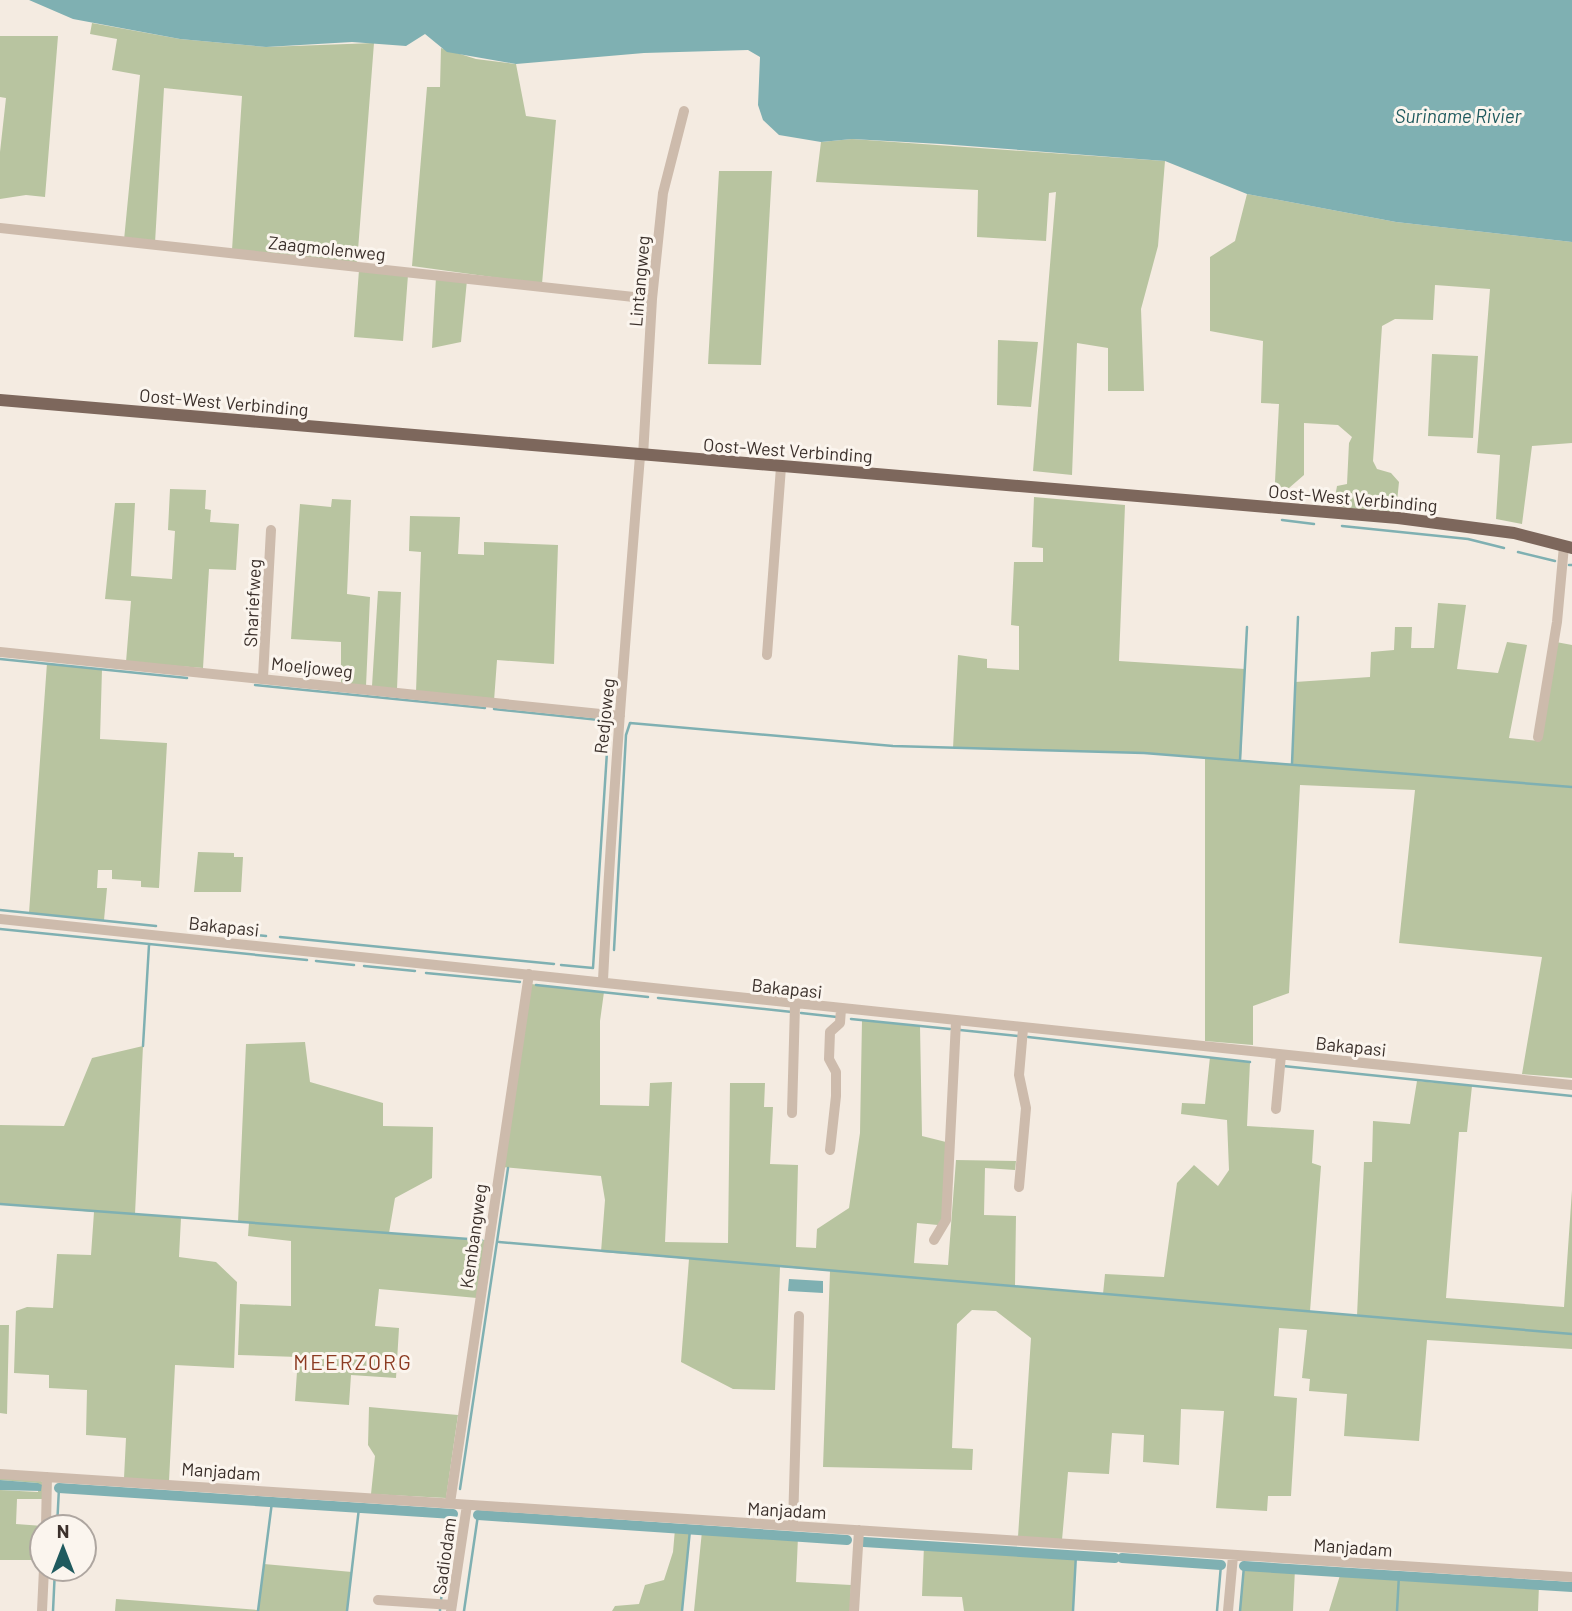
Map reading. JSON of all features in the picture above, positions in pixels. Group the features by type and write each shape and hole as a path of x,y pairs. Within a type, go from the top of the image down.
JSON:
{"main road":[{"name":"Oost-West Verbinding","path":"0,400 1398,518 1503,531 1568,547"}],"street":[{"name":"Lintangweg","path":"641,456 652,299 663,193 684,111"},
{"name":"Zaagmolenweg","path":"0,228 652,299"},
{"name":"Redjoweg","path":"603,980 620,716 641,456"},
{"path":"767,655 781,467"},
{"name":"Shariefweg","path":"263,677 271,530"},
{"path":"1538,737 1568,547"},
{"name":"Moeljoweg","path":"0,652 263,677 620,716"},
{"name":"Bakapasi","path":"0,919 603,980 625,986 794,1005 1572,1085"},
{"name":"Kembangweg","path":"450,1503 529,974"},
{"path":"792,1114 794,1005"},
{"path":"830,1150 836,1072 829,1059 830,1032 840,1023 841,1009"},
{"path":"934,1240 946,1220 956,1022"},
{"path":"1019,1187 1027,1108 1019,1075 1023,1029"},
{"path":"1276,1109 1281,1055"},
{"path":"793,1525 799,1316"},
{"name":"Manjadam","path":"0,1474 1572,1577"},
{"path":"46,1513 47,1477"},
{"name":"Sadiodam","path":"452,1608 467,1505"},
{"path":"853,1611 859,1530"},
{"path":"1228,1611 1233,1556"},
{"path":"42,1611 43,1583"},
{"path":"378,1600 452,1608"}],"green space":[{"path":"92,23 180,39 266,47 374,43 357,263 232,250 242,96 164,88 155,243 124,240 140,75 112,70 117,39 90,34"},
{"path":"0,36 58,36 45,197 26,195 0,199 0,152 6,98 0,97"},
{"path":"441,48 476,59 516,64 526,116 556,120 542,284 412,266 427,87 440,87"},
{"path":"852,139 1165,161 1158,246 1141,309 1144,391 1108,391 1108,348 1077,343 1072,475 1033,471 1056,192 1049,193 1046,241 977,237 978,190 816,182 821,142"},
{"path":"719,171 772,171 761,365 708,364"},
{"path":"1247,194 1396,222 1572,242 1572,443 1532,446 1522,524 1496,519 1500,455 1477,453 1490,289 1435,285 1433,320 1395,319 1382,326 1373,461 1377,469 1391,473 1399,482 1396,512 1346,508 1334,503 1337,486 1347,484 1349,443 1352,437 1338,425 1304,423 1304,475 1274,501 1279,404 1261,403 1263,341 1210,331 1210,257 1235,241"},
{"path":"359,270 408,275 403,341 354,337"},
{"path":"436,277 467,280 461,342 432,348"},
{"path":"998,340 1038,342 1031,407 997,405"},
{"path":"1432,354 1478,356 1473,438 1428,436"},
{"path":"170,489 206,490 205,509 211,510 210,522 239,524 236,570 209,569 203,668 126,662 131,601 105,599 115,503 135,503 131,576 172,579 175,531 168,530"},
{"path":"1034,497 1125,505 1119,661 1245,669 1241,760 1292,764 1295,682 1370,677 1371,652 1394,650 1395,627 1412,627 1411,648 1434,648 1438,603 1466,605 1457,669 1498,673 1507,642 1527,645 1509,738 1539,741 1556,642 1572,645 1572,1078 1522,1074 1542,957 1399,943 1415,790 1300,785 1289,993 1253,1006 1253,1045 1205,1041 1205,758 1144,753 953,748 958,655 987,659 987,668 1019,670 1019,626 1011,625 1014,562 1043,562 1043,548 1032,547"},
{"path":"332,499 351,500 347,594 370,597 366,686 341,683 341,642 291,639 300,504 331,507"},
{"path":"410,516 460,517 458,554 484,555 484,542 558,545 554,664 497,660 494,701 416,692 421,552 409,551"},
{"path":"378,591 401,592 397,689 372,686"},
{"path":"47,663 102,669 100,739 167,743 159,888 141,887 141,881 112,879 112,870 98,870 97,888 107,888 104,920 29,913"},
{"path":"198,852 234,853 234,857 243,857 241,892 194,892"},
{"path":"531,984 604,992 600,1021 600,1105 649,1106 650,1083 672,1082 665,1242 728,1243 730,1083 765,1083 764,1107 773,1107 770,1164 798,1165 796,1247 816,1248 817,1229 849,1208 860,1133 862,1020 920,1026 922,1136 950,1143 945,1216 938,1225 917,1223 914,1263 948,1265 956,1160 1016,1161 1015,1170 985,1168 984,1215 1016,1216 1015,1286 1103,1294 1105,1274 1164,1277 1177,1183 1194,1165 1218,1186 1229,1170 1227,1120 1181,1114 1182,1103 1205,1104 1210,1057 1250,1062 1247,1126 1314,1130 1312,1163 1321,1166 1310,1311 1357,1316 1364,1162 1372,1162 1373,1121 1410,1124 1417,1081 1472,1086 1467,1132 1459,1132 1446,1298 1564,1307 1572,1190 1572,1349 1427,1340 1419,1441 1344,1436 1347,1394 1309,1391 1310,1379 1302,1378 1307,1330 1279,1328 1274,1396 1297,1398 1291,1496 1268,1496 1267,1511 1216,1508 1224,1411 1181,1409 1179,1465 1143,1462 1144,1435 1112,1433 1109,1474 1068,1472 1062,1540 1018,1537 1031,1338 996,1311 972,1310 957,1324 952,1448 973,1449 972,1470 823,1467 830,1271 780,1267 775,1390 733,1389 681,1362 689,1259 601,1252 605,1200 601,1176 502,1167"},
{"path":"305,1042 310,1082 383,1103 383,1126 433,1127 432,1178 395,1198 389,1233 485,1240 477,1298 379,1289 375,1326 399,1328 396,1378 351,1375 349,1405 295,1401 298,1357 238,1355 240,1304 291,1306 291,1241 248,1236 249,1223 238,1222 246,1044"},
{"path":"143,1046 135,1214 181,1218 179,1257 216,1262 237,1282 234,1368 175,1365 169,1481 124,1478 126,1438 86,1435 87,1390 49,1388 49,1375 14,1373 16,1311 27,1307 53,1308 57,1254 91,1255 94,1212 0,1204 0,1125 64,1126 92,1058"},
{"path":"0,1325 9,1325 7,1414 0,1413"},
{"path":"369,1407 458,1415 446,1498 371,1494 375,1456 368,1445"},
{"path":"0,1476 38,1479 44,1483 44,1499 17,1499 16,1524 28,1525 28,1560 0,1560 0,1490 38,1492 38,1483 0,1480"},
{"path":"675,1529 690,1530 682,1611 612,1611 615,1606 639,1604 645,1585 664,1580 673,1552"},
{"path":"702,1531 798,1537 796,1582 851,1585 850,1611 694,1611"},
{"path":"924,1545 1076,1554 1073,1611 964,1611 962,1597 922,1596"},
{"path":"264,1564 352,1572 347,1611 115,1611 116,1599 258,1610"},
{"path":"1244,1566 1295,1569 1293,1611 1240,1611"},
{"path":"1341,1572 1539,1585 1538,1611 1329,1611"}],"water":[{"name":"Suriname Rivier","path":"29,0 1572,0 1572,242 1396,222 1247,194 1165,161 852,139 821,142 779,135 763,120 758,105 760,57 748,50 644,53 516,64 447,52 425,34 406,46 352,42 266,47 180,39 73,19"},
{"path":"789,1279 823,1281 823,1293 788,1291"},
{"path":"0,1480 38,1483 42,1485 41,1491 0,1490"}],"waterway":[{"path":"1282,520 1314,524"},
{"path":"1342,526 1468,539 1504,548"},
{"path":"1518,552 1555,561"},
{"path":"1292,764 1298,617"},
{"path":"1240,760 1247,627"},
{"path":"0,659 187,678"},
{"path":"255,685 485,708"},
{"path":"494,709 609,721 593,968 561,965"},
{"path":"614,950 626,735 630,723 893,746 1144,753 1572,787"},
{"path":"0,910 156,926"},
{"path":"0,929 307,960"},
{"path":"197,929 266,936"},
{"path":"280,937 554,964"},
{"path":"143,1046 149,945"},
{"path":"316,961 354,965"},
{"path":"364,966 415,971"},
{"path":"426,973 520,982"},
{"path":"536,985 648,997"},
{"path":"658,998 792,1012"},
{"path":"801,1013 837,1017"},
{"path":"851,1019 950,1029"},
{"path":"960,1030 1018,1036"},
{"path":"1028,1037 1250,1062"},
{"path":"1283,1066 1572,1096"},
{"path":"460,1489 508,1168"},
{"path":"0,1204 482,1240"},
{"path":"499,1242 1572,1334"},
{"path":"58,1513 59,1488"},
{"path":"59,1488 453,1514"},
{"path":"258,1611 272,1502"},
{"path":"347,1611 359,1508"},
{"path":"441,1600 453,1514"},
{"path":"464,1611 478,1515"},
{"path":"478,1515 847,1540"},
{"path":"682,1611 690,1530"},
{"path":"864,1542 1115,1558"},
{"path":"1073,1611 1076,1554"},
{"path":"1122,1558 1221,1565"},
{"path":"1217,1611 1221,1565"},
{"path":"1240,1611 1244,1566"},
{"path":"1244,1566 1572,1587"},
{"path":"1397,1611 1399,1575"},
{"path":"53,1611 54,1583"}],"district":[{"name":"MEERZORG","path":"353,1361"}]}
